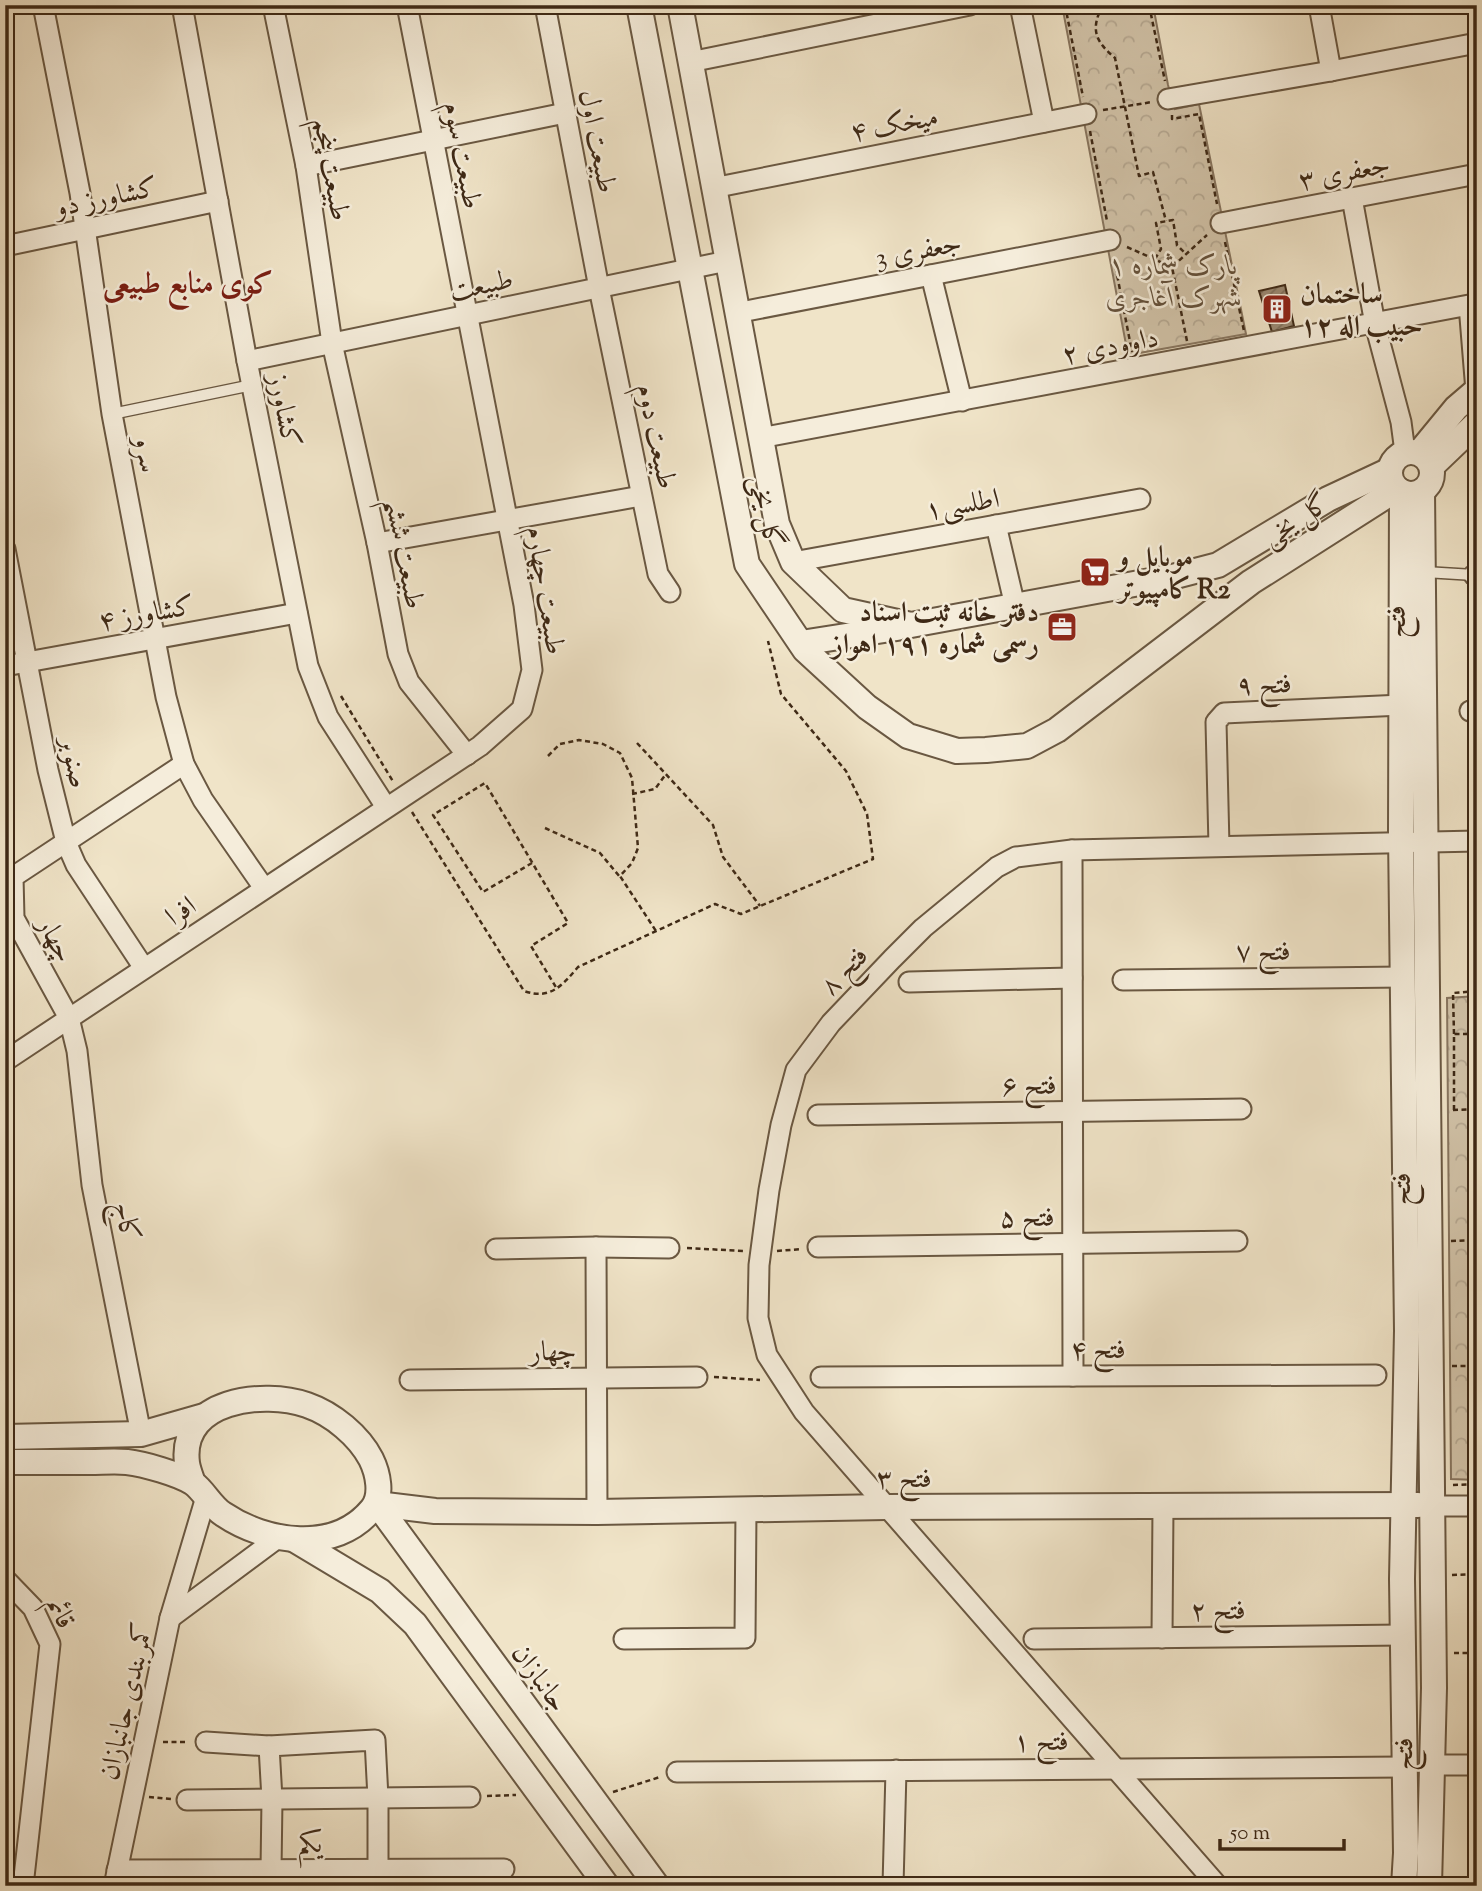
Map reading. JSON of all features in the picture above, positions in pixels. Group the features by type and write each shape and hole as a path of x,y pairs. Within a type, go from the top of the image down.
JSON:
{"street":[{"name":"سرو","path":"43,5 80,193 112,414 166,697 184,764 203,800 264,888"},
{"name":"کشاورز","path":"182,5 247,361 308,666 328,717 394,802"},
{"name":"طبیعت پنجم","path":"273,5 306,166 332,343"},
{"name":"طبیعت سوم","path":"407,5 466,315"},
{"name":"طبیعت اول","path":"545,5 599,288"},
{"name":"گل یخی","path":"639,5 747,564 800,643 867,707 908,736 957,751 1027,747 1057,730 1251,582 1409,473"},
{"name":"گل یخی","path":"680,5 777,524 793,562 844,610 911,625 1172,577 1218,565 1328,499 1409,473"},
{"path":"690,62 970,5"},
{"path":"1020,5 1044,122"},
{"path":"1319,5 1331,71"},
{"path":"1168,99 1477,43"},
{"path":"306,166 565,113"},
{"name":"میخک ۴","path":"713,188 1086,114"},
{"name":"جعفری ۳","path":"1221,223 1477,174"},
{"path":"1352,198 1375,324 1401,422 1409,473"},
{"name":"کشاورز دو","path":"5,246 218,201"},
{"name":"3 جعفری","path":"736,313 1110,240"},
{"name":"طبیعت","path":"247,361 727,261"},
{"path":"931,275 962,401"},
{"name":"طبیعت دوم","path":"599,288 657,574 670,592"},
{"name":"داوودی ۲","path":"760,438 1469,305 1477,391"},
{"name":"طبیعت چهارم","path":"394,802 467,754 522,709 532,670 524,606 466,315"},
{"name":"طبیعت ششم","path":"332,343 377,543 398,654 409,682 467,754"},
{"path":"1409,473 1456,408 1477,391"},
{"path":"1409,473 1477,423"},
{"name":"فتح","path":"1409,473 1424,572 1434,1689 1429,1886"},
{"name":"فتح","path":"1404,1886 1403,1635 1407,1331 1401,842 1409,473"},
{"path":"377,543 641,496"},
{"name":"اطلسی۱","path":"793,562 1140,499"},
{"path":"996,525 1015,606"},
{"name":"صنوبر","path":"5,549 48,770 66,842 76,865 144,968"},
{"name":"کشاورز ۴","path":"5,666 297,613"},
{"path":"800,643 911,625"},
{"name":"فتح ۹","path":"1219,846 1216,722 1219,716 1224,713 1402,705"},
{"name":"چهار","path":"69,1018 14,918 13,877 184,764"},
{"name":"افرا","path":"5,1060 394,802"},
{"name":"فتح ۸","path":"1218,1886 804,1412 767,1355 758,1318 759,1265 781,1125 796,1070 831,1023 915,936 997,867 1016,857 1072,850 1477,841"},
{"path":"1072,850 1073,1376"},
{"name":"فتح ۷","path":"1124,980 1403,977"},
{"path":"909,982 1072,978"},
{"name":"کاج","path":"69,1018 77,1051 92,1185 141,1434"},
{"name":"فتح ۶","path":"818,1115 1241,1109"},
{"name":"فتح ۵","path":"818,1247 1237,1241"},
{"path":"596,1247 597,1512"},
{"path":"496,1249 669,1248"},
{"name":"فتح ۴","path":"821,1377 1376,1375"},
{"name":"چهار","path":"410,1380 697,1377"},
{"path":"5,1437 141,1434 204,1416 226,1404 249,1399 277,1399 308,1405 337,1421 364,1447 378,1474 377,1504 365,1518 346,1530 325,1537 287,1539 256,1532 221,1513 200,1490 187,1461 190,1437 204,1416"},
{"path":"5,1462 127,1462 166,1473 200,1490"},
{"path":"170,1618 200,1490"},
{"name":"فتح ۳","path":"377,1504 435,1511 597,1512 886,1507 1432,1506"},
{"name":"جانبازان","path":"377,1504 657,1886"},
{"path":"1162,1638 1163,1506"},
{"path":"1432,1506 1477,1506"},
{"path":"624,1639 745,1638 746,1509"},
{"path":"287,1539 380,1591 415,1624 607,1886"},
{"name":"کمربندی جانبازان","path":"115,1878 170,1618 287,1539"},
{"name":"قائم","path":"5,1580 33,1608 50,1644 23,1886"},
{"name":"فتح ۲","path":"1034,1639 1403,1635"},
{"path":"206,1742 269,1746 375,1740 378,1878"},
{"path":"269,1746 272,1799 271,1870"},
{"path":"1432,1765 1477,1765"},
{"name":"فتح ۱","path":"677,1772 1405,1767"},
{"path":"893,1886 896,1770"},
{"path":"187,1800 470,1797"},
{"name":"یکم","path":"115,1878 271,1870 378,1878 504,1869"},
{"path":"5,1880 12,1886"}],"lane":[{"path":"112,414 252,386"},
{"path":"1424,572 1475,575"}],"path":[{"path":"1065,5 1136,369"},
{"path":"1103,5 1096,18 1096,32 1101,47 1115,58 1139,176 1153,172 1166,221"},
{"path":"1149,5 1172,119 1199,114 1247,348"},
{"path":"1086,114 1168,99"},
{"path":"1155,259 1161,249 1156,223 1166,221 1173,220 1177,245 1186,254"},
{"path":"1172,267 1221,223"},
{"path":"1110,240 1172,267"},
{"path":"1172,267 1191,358"},
{"path":"338,691 394,802 524,992 550,994 578,967 715,904 741,914 873,859 867,814 846,771 781,694 768,641"},
{"path":"548,756 560,744 579,740 603,744 620,753 632,778 638,848 632,863 620,877 623,880"},
{"path":"637,743 713,825 723,857 760,906"},
{"path":"632,794 655,789 667,773"},
{"path":"532,863 483,892 433,815 485,783 568,923 531,946 557,989"},
{"path":"545,828 600,853 623,880 656,931"},
{"path":"1454,1110 1453,993 1477,991"},
{"path":"1454,1034 1477,1034"},
{"path":"1443,1111 1477,1109"},
{"path":"1444,1241 1477,1240"},
{"path":"1445,1366 1477,1366"},
{"path":"1445,1576 1477,1574"},
{"path":"143,1742 206,1742"},
{"path":"593,1798 677,1772"},
{"path":"470,1797 540,1794"},
{"path":"132,1796 187,1800"}],"green space":[{"name":"پارک شماره ۱ شهرک آغاجری","path":"1062,5 1153,5 1175,109 1199,104 1246,334 1128,355"},
{"path":"1477,996 1477,1480 1451,1479 1447,998"}],"building":[{"name":"ساختمان حبیب اله ۱۲","path":"1285,285 1294,326 1272,332 1259,291"}],"place":[{"name":"ساختمان حبیب اله ۱۲","path":"1277,309"},
{"name":"موبایل و کامپیوتر R2","path":"1095,572"},
{"name":"دفتر خانه ثبت اسناد رسمی شماره ۱۹۱ اهواز","path":"1062,627"}],"district":[{"name":"کوی منابع طبیعی","path":"188,283"}]}
